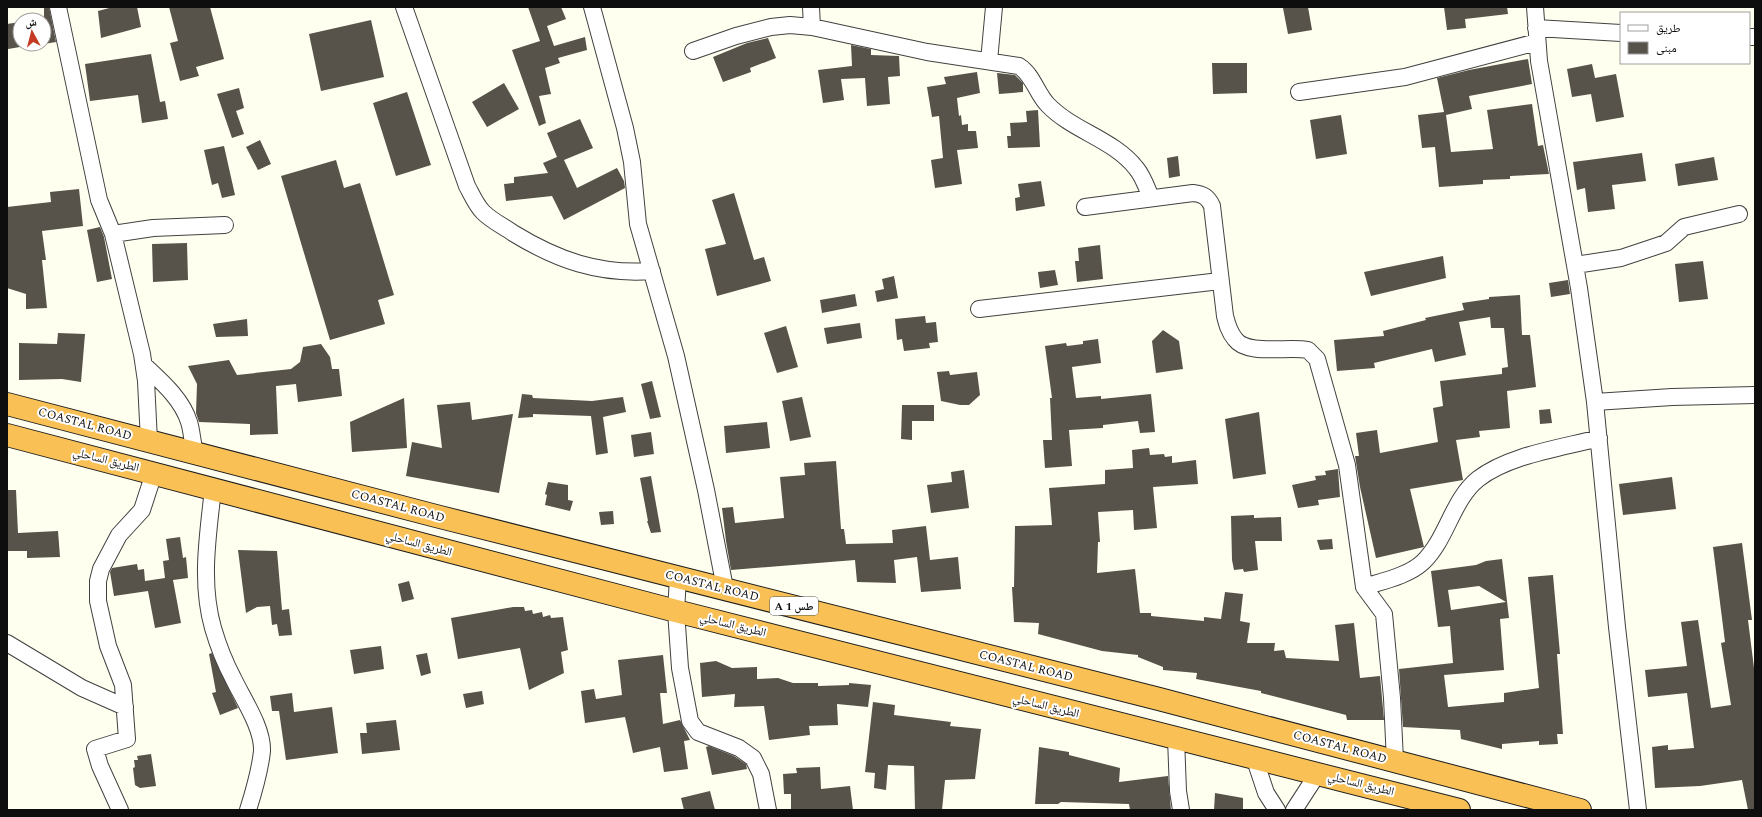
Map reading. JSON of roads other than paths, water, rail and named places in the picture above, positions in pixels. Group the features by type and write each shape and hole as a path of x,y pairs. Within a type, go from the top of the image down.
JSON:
{"highway":[{"name":"COASTAL ROAD","path":"7,404 678,578 725,588 1580,810"},
{"name":"الطريق الساحلي","path":"7,435 676,611 1459,810"}],"street":[{"path":"58,7 99,200 113,234 145,366 148,441"},
{"path":"404,7 467,186 482,211 491,219 553,256 570,262 623,272 652,271"},
{"path":"592,7 625,128 632,162 638,224 676,356 695,436 725,588"},
{"path":"811,7 812,27"},
{"path":"989,61 994,7"},
{"path":"1535,7 1537,35 1548,113 1575,265 1595,402 1616,619 1638,810"},
{"path":"693,51 736,36 771,27 790,25 812,27 927,52 1012,64 1024,69 1043,99 1054,111 1116,150 1131,162 1141,174 1151,198"},
{"path":"1299,92 1413,75 1537,35 1620,33"},
{"path":"1085,207 1200,193 1209,201 1214,220 1225,316 1231,333 1236,341 1242,346 1252,348 1293,348 1308,350 1317,359 1347,465 1364,587 1384,614 1392,698 1395,761"},
{"path":"1575,265 1621,258 1666,243 1684,227 1739,214"},
{"path":"113,234 153,228 225,225"},
{"path":"979,309 1220,281"},
{"path":"145,366 168,389 182,408 189,422 195,452"},
{"path":"1595,402 1672,397 1755,395"},
{"path":"1364,587 1405,573 1422,563 1434,549 1461,500 1477,480 1494,468 1599,438"},
{"path":"120,810 100,766 95,749 127,739 123,685 108,646 98,601 98,581 100,569 119,535 142,510 154,473"},
{"path":"214,489 205,575 213,627 233,679 247,703 258,731 262,750 255,786 248,810"},
{"path":"678,578 676,611 680,668 690,721 698,732 739,748 753,758 760,774 768,810"},
{"path":"7,643 82,688 125,707"},
{"path":"1176,738 1178,791 1181,810"},
{"path":"1254,757 1266,793 1278,810"},
{"path":"1294,810 1318,773"}]}
